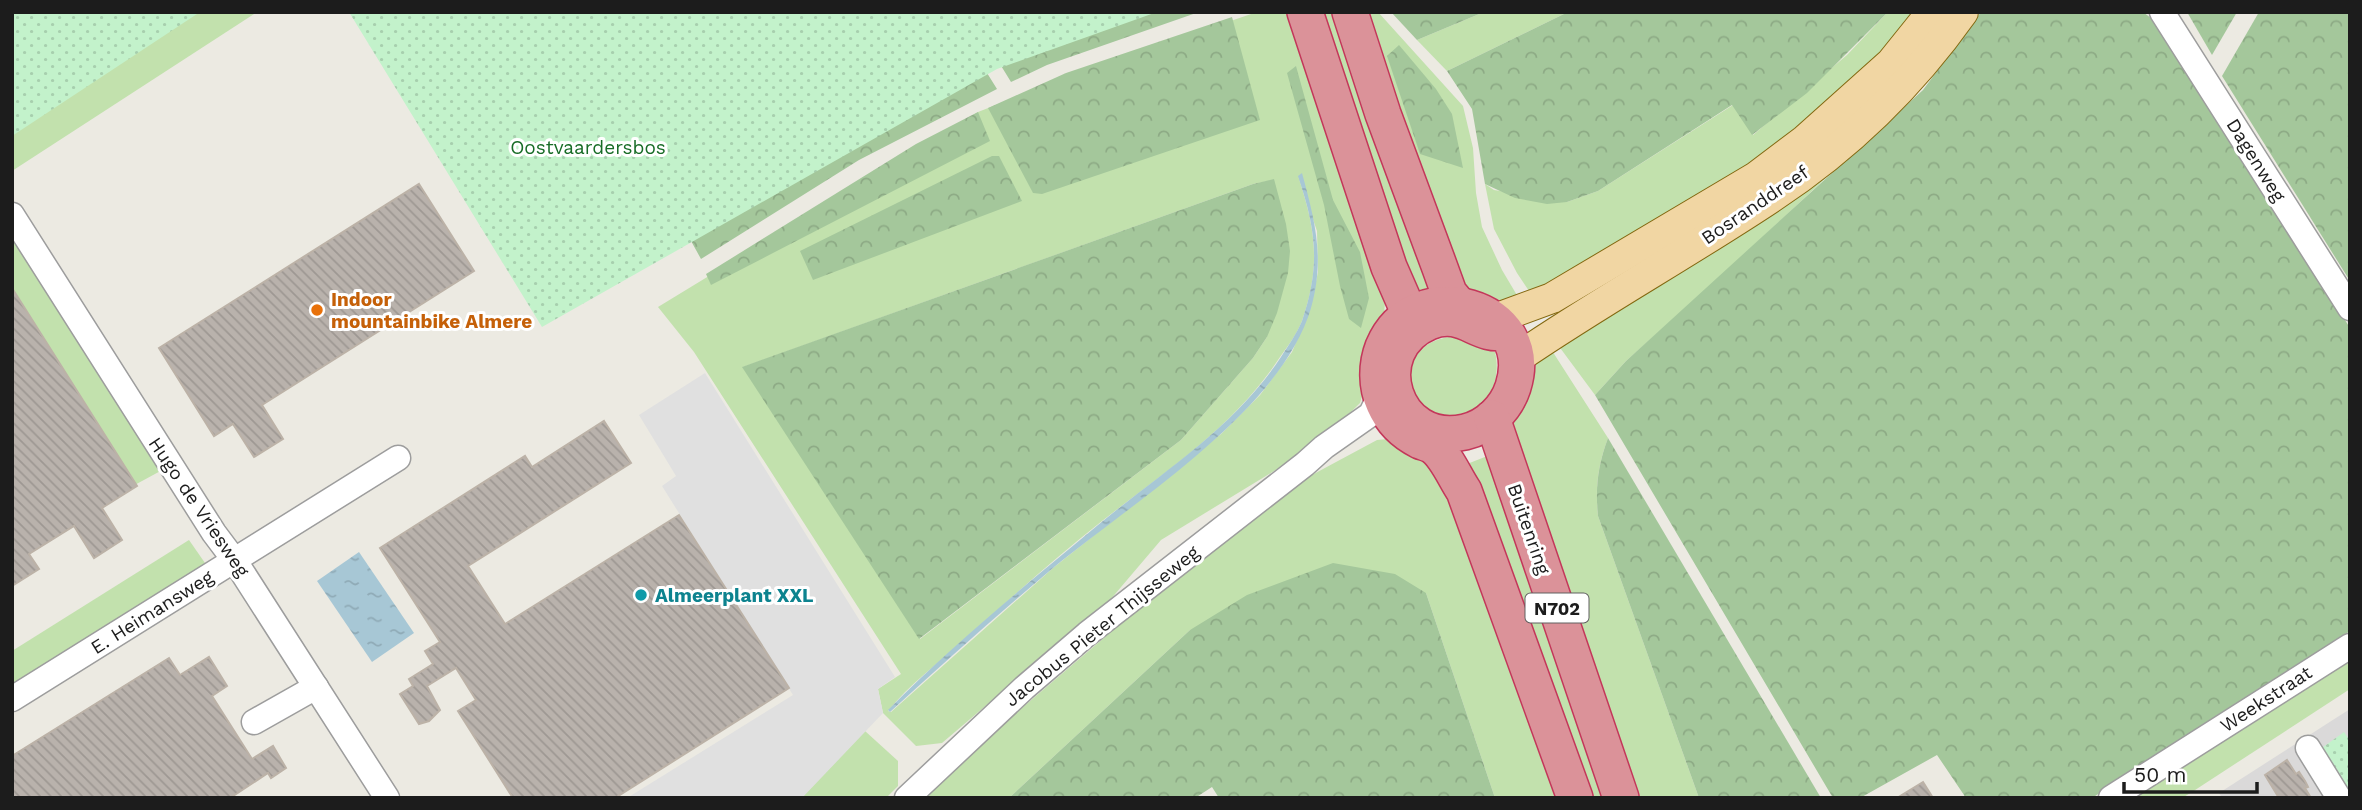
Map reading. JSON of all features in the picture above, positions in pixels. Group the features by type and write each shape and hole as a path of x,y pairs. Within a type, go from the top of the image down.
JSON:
{"highway":[{"path":"1305,12 1389,267 1405,325"},
{"path":"1350,12 1383,114 1449,293 1492,328 1516,370 1511,392 1500,411 1469,431 1412,423"},
{"path":"1405,325 1438,304 1492,328"},
{"path":"1405,325 1448,318 1466,321 1489,332 1492,328"},
{"name":"N702","path":"1405,325 1385,342 1378,363 1412,423 1452,450 1464,491 1575,798"},
{"name":"Buitenring","path":"1492,418 1621,798"}],"main road":[{"name":"Bosranddreef","path":"1492,328 1535,315 1552,298 1756,177 1805,140 1891,63 1932,12"},
{"name":"Bosranddreef","path":"1492,328 1548,337 1774,196 1823,159 1901,90 1963,12"}],"street":[{"name":"Dagenweg","path":"2162,12 2350,308"},
{"name":"Hugo de Vriesweg","path":"12,215 214,533 235,561 387,798"},
{"name":"Jacobus Pieter Thijsseweg","path":"907,798 1024,688 1087,634 1324,447 1371,414 1412,423"},
{"name":"E. Heimansweg","path":"12,699 398,458"},
{"name":"Weekstraat","path":"2111,798 2350,646"},
{"path":"254,722 316,687"},
{"path":"2308,748 2339,798"}],"shaded area":[{"path":"705,373 895,677 878,689 883,713 802,798 627,798 793,695 662,486 676,476 639,415"},
{"path":"2350,709 2350,798 2222,798 2219,793"}],"green space":[{"path":"12,12 200,12 12,136"},
{"path":"176,12 257,12 12,171 12,115"},
{"name":"Oostvaardersbos","path":"349,12 1157,12 997,69 542,327"},
{"path":"968,12 1199,12 1047,65 1011,82"},
{"path":"1257,12 1294,12 1363,224 1385,302 1383,328 1360,403 1341,422 1287,463 1161,540 1110,600 942,743 916,746 883,713 878,689 901,674 694,352 658,307 978,112 1069,76","holes":["1298,176 1317,231 1318,272 1310,309 1292,352 1260,395 1221,434 1053,568 891,712 888,711 914,684 1048,565 1221,426 1262,382 1298,331 1312,283 1312,231","1273,180 1267,337 1253,358 1181,440 920,639 743,367 1253,184"]},
{"path":"1312,12 1339,12 1439,290 1410,303"},
{"path":"1362,12 1378,12 1463,106 1473,148 1476,193 1482,227 1521,302 1507,307 1463,290"},
{"path":"1391,12 1484,12 1417,40"},
{"path":"1484,12 1568,12 1447,71 1417,40"},
{"path":"1568,12 1888,12 1807,93 1752,135 1732,105 1598,191 1567,202 1547,204 1515,198 1485,184 1472,109 1447,71"},
{"path":"1888,12 1923,12 1807,130 1533,297 1494,229 1485,184 1494,190 1567,202 1598,191 1733,105 1753,135 1847,55"},
{"path":"1981,12 2143,12 2160,25 2350,328 2350,631 2092,798 1966,798 1937,755 1860,798 1833,798 1595,395 1626,361 1923,90"},
{"path":"2187,12 2237,12 2212,55"},
{"path":"2259,12 2350,12 2350,281 2222,76"},
{"path":"1232,17 1260,120 1042,194 1033,193 988,108 1066,73"},
{"path":"959,28 997,89 859,160 701,259 680,221"},
{"path":"1399,45 1436,89 1452,114 1463,168 1420,154 1387,56"},
{"path":"1296,66 1333,200 1360,252 1369,298 1361,328 1349,319 1324,205 1287,73"},
{"path":"978,112 990,141 711,285 706,274 916,144"},
{"path":"992,156 999,156 1022,201 813,280 800,251"},
{"path":"1844,161 1626,361 1595,395 1555,341"},
{"path":"1274,179 1286,224 1290,251 1288,273 1277,313 1267,337 1253,358 1181,440 919,639 742,367 1253,184"},
{"path":"12,223 166,468 131,487 12,298"},
{"path":"1456,336 1495,352 1496,373 1490,393 1477,409 1467,414 1445,416 1427,408 1420,401 1414,392 1410,373 1420,351 1436,340"},
{"path":"1549,346 1608,438 1598,476 1598,516 1699,798 1635,798 1507,427 1529,366"},
{"path":"1608,438 1821,798 1699,798 1598,516 1598,476"},
{"path":"1388,439 1420,450 1453,495 1560,798 1495,798 1426,593 1190,630 1009,798 922,798 954,766 1201,555 1310,476 1377,440"},
{"path":"1495,453 1605,798 1584,798 1467,464"},
{"path":"189,540 205,563 202,573 12,692 12,651"},
{"path":"1333,563 1395,574 1426,593 1495,798 1219,798 1212,787 1195,798 1009,798 1190,630 1247,595"},
{"path":"2350,654 2350,689 2192,792 2182,798 2121,798"},
{"path":"865,731 898,761 898,786 886,798 801,798"},
{"path":"2344,732 2350,741 2350,785 2344,789 2319,750"}],"water":[{"path":"1302,173 1317,240 1315,290 1311,308 1295,346 1269,383 1238,418 1201,452 1053,568 890,712 888,710 964,638 1220,427 1262,382 1300,326 1312,282 1314,248 1309,214 1298,176"},
{"path":"359,552 414,633 372,662 317,581"}],"building":[{"name":"Indoor mountainbike Almere","path":"419,184 474,271 262,405 283,439 254,457 233,424 214,436 159,348"},
{"path":"12,288 137,486 102,508 122,540 94,558 74,526 29,554 39,569 12,586"},
{"name":"Almeerplant XXL","path":"604,421 631,463 468,566 505,624 679,515 789,688 615,798 513,798 458,711 476,700 456,668 427,686 440,710 429,721 419,724 400,694 413,686 409,679 433,664 425,651 440,642 380,548 525,456 532,467"},
{"path":"209,657 227,686 212,696 252,759 273,746 286,768 271,778 268,773 230,798 12,798 12,756 169,658 180,675"},
{"path":"2287,760 2296,774 2299,772 2305,781 2308,787 2305,788 2311,798 2279,798 2265,775"},
{"path":"1923,782 1933,798 1897,798"}],"place":[{"name":"Indoor mountainbike Almere","path":"317,310"},
{"name":"Almeerplant XXL","path":"641,595"}]}
